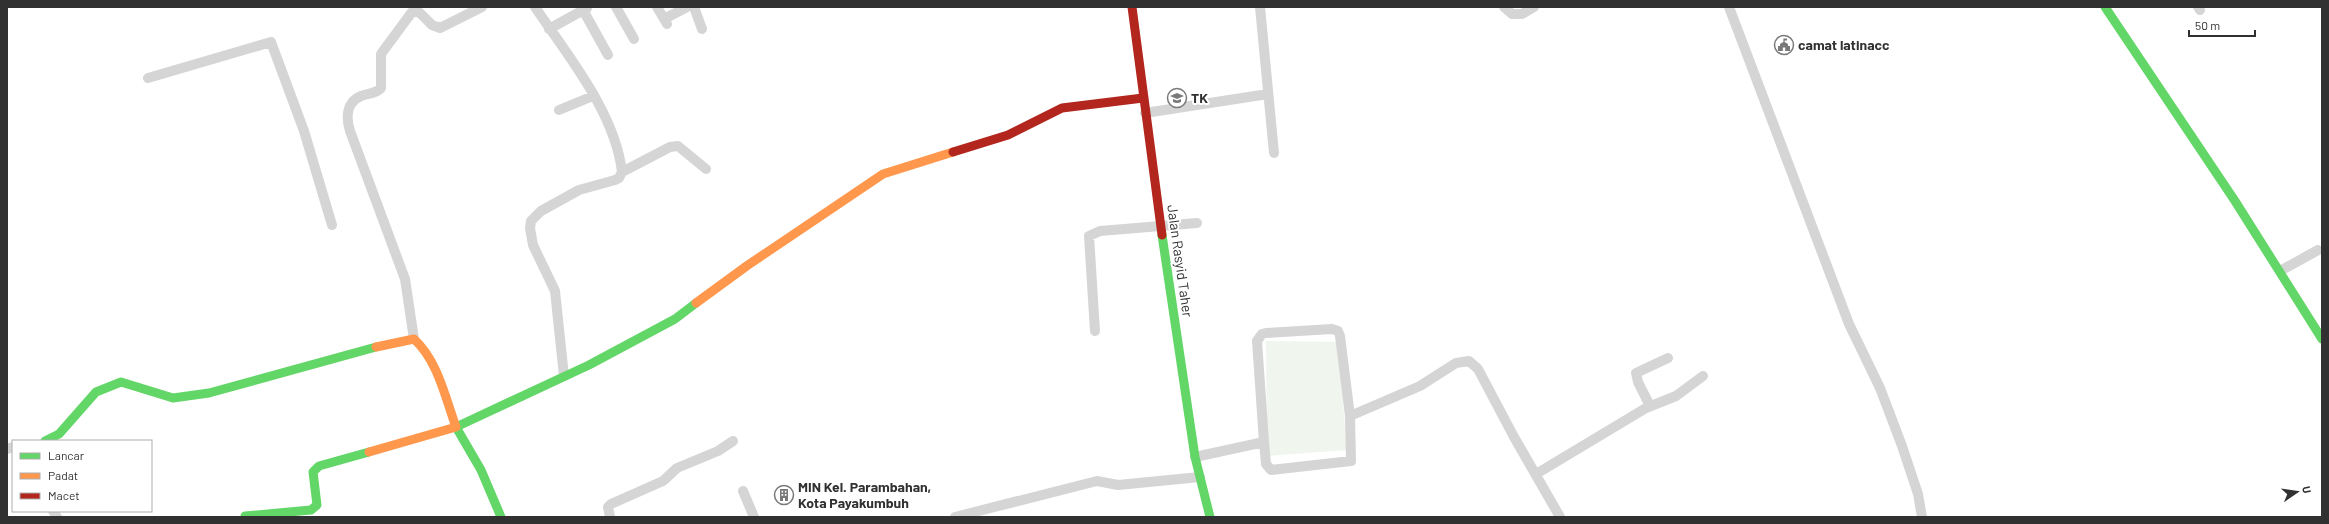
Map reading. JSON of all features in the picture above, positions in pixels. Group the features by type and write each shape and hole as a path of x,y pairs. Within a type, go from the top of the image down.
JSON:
{"street":[{"path":"482,7 440,28 432,25 419,12 412,12 380,54 381,88 379,91 360,96 354,100 347,115 350,131 405,279 414,339 420,343 432,363 456,427 481,470 502,517"},
{"path":"535,7 593,96 607,124 622,172"},
{"path":"616,7 634,39"},
{"path":"657,7 665,22 687,7"},
{"path":"694,7 702,29"},
{"name":"Jalan Rasyid Taher","path":"1132,7 1160,228 1196,457 1210,517"},
{"path":"1260,7 1274,153"},
{"path":"1504,7 1512,14 1519,15 1534,7"},
{"path":"1728,7 1849,324 1880,388 1902,446 1922,517"},
{"path":"2105,7 2236,201 2322,339"},
{"path":"549,29 586,9 608,56"},
{"path":"148,78 271,42 304,132 332,225"},
{"path":"1145,113 1268,94"},
{"path":"559,110 593,96"},
{"path":"245,516 311,510 317,505 313,472 318,466 456,427 589,365 675,319 748,265 883,174 1008,135 1067,106 1143,98"},
{"path":"564,376 555,291 533,245 530,228 531,221 541,211 571,194 615,180 622,172 670,147 678,146 706,169"},
{"path":"1095,330 1089,236 1100,231 1138,227 1160,228 1197,223"},
{"path":"2280,271 2318,250"},
{"path":"1332,329 1338,330 1340,334 1350,416 1352,458 1350,462 1271,470 1266,464 1264,442 1257,341 1264,334 1332,329"},
{"path":"47,440 60,434 88,399 103,389 121,382 172,398 209,392 414,339"},
{"path":"1650,406 1638,382 1636,373 1668,358"},
{"path":"1350,416 1420,386 1456,363 1469,361 1478,369 1514,437 1560,517"},
{"path":"1536,474 1650,406 1676,396 1704,376"},
{"path":"610,517 608,507 611,504 663,481 677,468 718,451 733,441"},
{"path":"1196,457 1264,442"},
{"path":"955,517 1097,481 1118,485 1200,477"},
{"path":"743,491 754,517"}],"shaded area":[{"path":"1266,341 1338,342 1347,450 1267,456"}],"traffic: fast":[{"path":"2105,7 2235,201 2322,339"},
{"path":"1162,235 1195,457 1210,517"},
{"path":"501,517 481,470 456,427 589,365 675,319 696,303"},
{"path":"47,440 59,434 96,392 121,382 173,398 209,393 376,347"},
{"path":"245,516 311,510 317,505 313,472 319,466 369,452"}],"traffic: slow":[{"path":"696,303 748,265 883,174 953,152"},
{"path":"369,452 456,427 435,369 429,358 414,339 376,347"}],"traffic: jam":[{"path":"1132,7 1162,235"},
{"path":"953,152 1008,135 1062,108 1143,98"}],"place":[{"name":"camat latinacc","path":"1784,45"},
{"name":"TK","path":"1177,98"},
{"name":"MIN Kel. Parambahan, Kota Payakumbuh","path":"784,495"}]}
